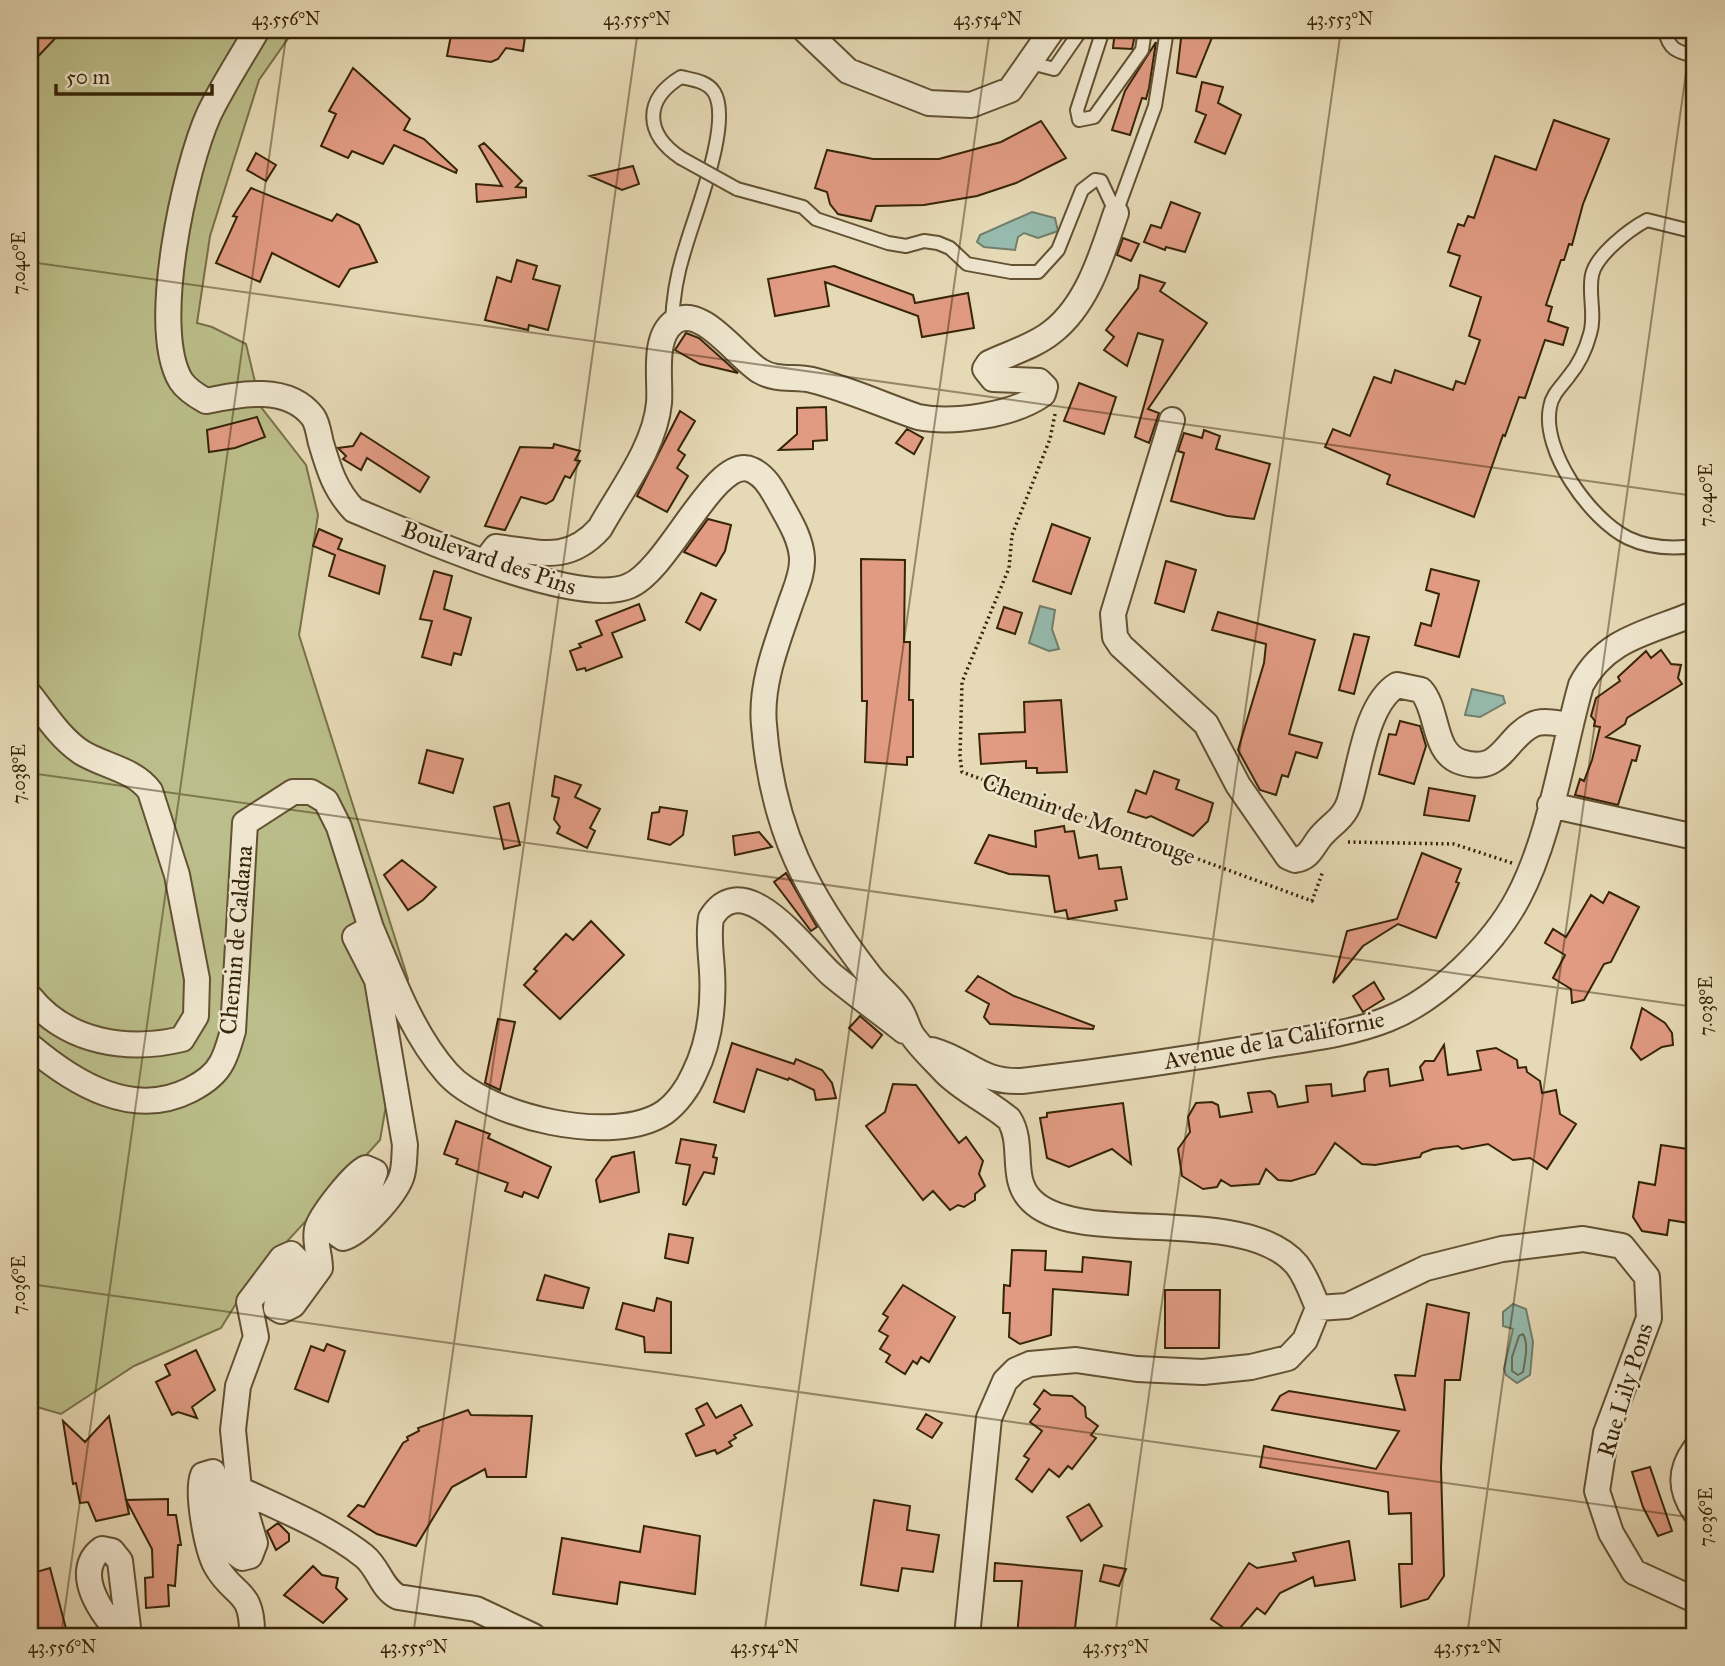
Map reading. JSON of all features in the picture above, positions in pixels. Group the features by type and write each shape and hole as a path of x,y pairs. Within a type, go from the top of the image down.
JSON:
{"street":[{"name":"Boulevard des Pins","path":"257,30 209,115 184,199 173,248 168,320 174,362 181,381 206,401 247,393 269,394 300,405 314,418 338,493 354,510 486,560 576,589 616,591 645,579 660,563 726,474 734,468 746,467 764,478 789,519 800,543 802,557 802,569 769,676 764,708 764,726 781,827 796,864 819,906 872,979 899,1008 920,1043"},
{"path":"805,30 848,71 929,103 971,105 1010,90 1052,30"},
{"path":"486,560 496,547 565,553 590,539 600,528 650,438 659,402 660,355 672,323 682,317 703,322 768,375 812,380 918,417 934,420 974,417 1033,401 1043,394 1045,387 1039,381 993,379 985,369 989,363 1051,333 1072,312 1097,266 1116,213"},
{"path":"1172,420 1113,614 1115,636 1121,646 1206,724 1238,785 1288,857 1295,860 1309,855 1326,831 1343,816 1382,698 1397,685 1421,690 1434,711 1441,744 1456,761 1469,765 1483,765 1494,761 1532,725 1540,722 1570,725"},
{"name":"Avenue de la Californie","path":"920,1043 947,1054 981,1076 1007,1082 1022,1081 1162,1063 1366,1026 1410,1008 1466,965 1507,918 1530,871 1581,685 1598,658 1630,636 1694,617"},
{"path":"30,695 70,744 82,753 142,781 150,792 177,875 197,979 196,1016 182,1039 151,1046 111,1044 76,1032 38,1007 30,997"},
{"name":"Chemin de Caldana","path":"30,1046 50,1063 118,1098 145,1103 170,1100 202,1084 222,1063 233,1031 245,823 293,792 311,792 326,801 340,827 371,928"},
{"path":"1550,805 1695,838"},
{"path":"252,1636 248,1604 216,1567 212,1556 200,1483 207,1472 216,1477 231,1545 238,1557 247,1558 254,1552 255,1543 239,1489 234,1407 238,1386 257,1337 249,1312 251,1298 282,1258 290,1254 300,1263 299,1269 279,1293 276,1308 281,1311 293,1305 320,1268 316,1231 319,1222 352,1179 366,1168 375,1172 369,1189 337,1228 336,1233 343,1238 359,1231 399,1183 404,1170 405,1145 377,980 355,937 371,928 412,1020 448,1074 481,1100 556,1124 636,1123 665,1112 682,1095 702,1055 712,1014 711,918 718,907 739,900 762,907 831,974 920,1043 946,1073 1009,1119 1015,1128 1018,1171 1023,1187 1039,1207 1079,1221 1171,1227 1246,1238 1273,1248 1295,1263 1318,1308 1305,1340 1288,1358 1251,1367 1203,1372 1137,1369 1076,1360 1030,1364 1016,1370 1005,1381 989,1418 967,1636"},
{"name":"Rue Lily Pons","path":"1318,1308 1347,1306 1426,1268 1502,1249 1583,1239 1622,1246 1647,1277 1649,1318 1606,1433 1597,1490 1611,1533 1634,1572 1695,1600"},
{"path":"1695,1449 1684,1464 1683,1495 1695,1512"},
{"path":"239,1489 296,1516 365,1557 389,1592 398,1597 476,1609 533,1636"}],"lane":[{"path":"1031,63 1054,69 1081,30"},
{"path":"1103,30 1077,110 1079,120 1094,117 1142,50 1144,30"},
{"path":"1116,213 1155,106 1167,30"},
{"path":"1665,30 1667,43 1677,52 1695,56"},
{"path":"672,323 673,298 703,194 717,136 719,108 714,92 701,81 681,77 665,87 653,111 656,136 664,147 681,158 737,189 803,207 816,219 888,243 906,246 924,242 938,243 950,248 967,264 1012,272 1038,272 1058,250 1082,190 1095,180 1101,181 1116,213"},
{"path":"1695,232 1647,220 1630,229 1602,259 1592,274 1592,330 1584,353 1560,385 1550,407 1551,436 1567,476 1590,508 1626,537 1654,547 1695,546"}],"path":[{"name":"Chemin de Montrouge","path":"1043,394 1059,400 1050,439 1013,535 1009,568 962,682 962,772 1312,901 1326,862"},
{"path":"1339,843 1360,840 1454,844 1530,871"}],"green space":[{"path":"30,30 294,30 259,80 210,236 197,323 212,327 246,344 261,407 306,465 318,515 299,635 408,979 380,1140 248,1284 221,1328 134,1366 61,1414 30,1405"}],"water":[{"path":"1032,212 1055,218 1058,231 1038,238 1024,233 1018,237 1015,250 984,247 977,242 980,235"},
{"path":"1040,606 1055,610 1052,629 1059,649 1049,651 1029,643"},
{"path":"1472,689 1503,696 1505,703 1480,717 1465,715"},
{"path":"1513,1304 1526,1309 1533,1342 1530,1375 1517,1383 1506,1375 1504,1369 1513,1329 1503,1326 1503,1312"}],"building":[{"path":"30,30 63,30 30,65"},
{"path":"452,30 526,30 523,51 506,48 498,59 491,62 447,56"},
{"path":"1115,30 1136,30 1132,49 1113,48"},
{"path":"1182,30 1215,30 1196,77 1177,73"},
{"path":"1156,42 1146,99 1142,98 1130,135 1112,130 1125,91"},
{"path":"353,68 410,119 404,130 424,139 457,170 456,173 394,145 383,164 352,151 348,158 321,146 336,114 329,111"},
{"path":"1202,82 1223,87 1218,103 1241,115 1225,154 1195,142 1206,115 1196,111"},
{"path":"1554,120 1609,139 1583,204 1572,245 1569,244 1564,260 1561,260 1546,305 1552,307 1548,321 1568,328 1563,345 1545,340 1525,398 1519,397 1505,436 1503,435 1474,517 1387,484 1390,475 1325,447 1333,429 1350,436 1374,377 1391,383 1395,370 1453,390 1456,381 1465,384 1480,340 1469,336 1481,297 1450,286 1460,256 1448,252 1458,224 1464,226 1468,216 1474,218 1495,156 1536,170"},
{"path":"1041,121 1066,158 1016,183 977,196 924,205 876,206 871,221 838,214 830,204 827,192 815,188 827,150 873,159 939,159 1001,142"},
{"path":"484,143 522,181 516,187 526,188 526,197 477,202 476,184 502,186 479,146"},
{"path":"256,153 276,165 266,181 247,170"},
{"path":"633,166 639,184 622,190 590,176"},
{"path":"251,188 332,221 337,214 359,225 377,262 350,269 339,287 272,253 260,282 216,263 237,217 233,216"},
{"path":"1171,202 1200,213 1185,252 1166,247 1165,250 1144,242 1151,225 1161,228"},
{"path":"1123,238 1139,244 1131,261 1117,255"},
{"path":"517,260 537,266 533,279 560,286 548,330 529,325 528,330 485,320 497,277 511,282"},
{"path":"834,266 913,295 915,303 968,293 974,328 922,337 918,316 825,282 829,306 775,316 768,279"},
{"path":"1140,275 1165,283 1160,291 1207,323 1148,409 1159,413 1149,443 1135,437 1163,340 1138,333 1127,366 1104,350 1114,337 1106,330 1138,288"},
{"path":"686,333 699,338 738,373 700,364 675,350"},
{"path":"1079,383 1116,397 1104,434 1064,421"},
{"path":"826,407 827,440 813,441 813,449 779,450 797,434 797,408"},
{"path":"680,411 695,421 678,450 685,455 677,468 688,476 667,512 637,496"},
{"path":"257,417 265,437 235,448 209,452 207,430"},
{"path":"907,429 923,438 914,454 896,443"},
{"path":"1204,430 1220,436 1216,449 1270,464 1254,519 1227,516 1171,501 1184,453 1178,451 1184,433 1202,438"},
{"path":"361,433 429,477 420,492 367,458 361,470 343,459 346,456 338,448 353,446"},
{"path":"554,444 580,451 575,460 580,461 570,478 565,476 553,500 546,504 521,497 505,530 485,526 520,447 553,448"},
{"path":"708,519 731,525 725,551 716,566 684,552"},
{"path":"1052,524 1090,538 1071,594 1033,581"},
{"path":"319,529 342,539 338,549 385,566 379,594 329,576 335,555 313,546"},
{"path":"861,559 905,560 904,642 910,642 909,700 913,700 913,757 907,757 907,765 865,762 867,701 862,701"},
{"path":"1166,561 1196,570 1184,612 1155,603"},
{"path":"1431,569 1479,581 1459,657 1415,645 1421,623 1431,626 1439,594 1426,590"},
{"path":"434,571 452,576 444,609 471,618 461,655 454,653 451,665 422,657 432,621 420,619"},
{"path":"701,593 716,600 700,630 686,622"},
{"path":"639,604 645,620 612,633 622,657 586,671 585,668 577,670 570,651 581,647 579,644 602,635 596,621"},
{"path":"1004,607 1022,613 1015,634 997,628"},
{"path":"1218,612 1315,640 1289,734 1322,743 1317,758 1296,752 1288,777 1282,775 1276,795 1260,790 1238,750 1264,663 1266,644 1212,630"},
{"path":"1354,634 1369,637 1354,694 1339,690"},
{"path":"1661,650 1671,664 1681,665 1678,678 1682,684 1627,718 1625,724 1606,737 1640,746 1636,761 1632,760 1618,805 1575,795 1580,779 1584,781 1592,760 1600,727 1594,726 1595,721 1591,716 1596,698 1620,681 1618,677 1646,651 1651,658"},
{"path":"1061,700 1067,772 1037,773 1037,768 1026,768 1026,761 981,764 979,734 1025,732 1024,702"},
{"path":"1400,721 1420,726 1426,746 1414,784 1379,774 1389,734 1396,735"},
{"path":"427,750 463,759 453,793 419,783"},
{"path":"1154,771 1179,780 1176,789 1213,803 1208,821 1193,836 1151,816 1146,818 1128,812 1136,790 1146,794"},
{"path":"555,776 581,785 575,797 600,809 590,828 595,831 587,848 557,833 560,827 554,819 559,798 552,796"},
{"path":"1429,788 1475,796 1469,821 1424,815"},
{"path":"509,803 520,845 504,849 494,807"},
{"path":"660,807 687,811 683,835 670,845 648,839 652,813 659,812"},
{"path":"1064,826 1065,832 1074,831 1079,858 1097,855 1099,869 1121,867 1127,899 1115,901 1117,910 1068,919 1066,910 1055,912 1049,876 1009,874 975,863 989,835 1036,847 1035,831"},
{"path":"759,832 772,847 735,855 733,836"},
{"path":"1422,853 1461,869 1456,882 1459,883 1436,938 1398,924 1363,946 1333,983 1347,931 1397,919"},
{"path":"402,860 436,887 408,910 384,875"},
{"path":"786,873 817,927 811,931 774,882"},
{"path":"1609,892 1639,907 1611,962 1604,964 1584,1000 1572,1003 1571,989 1553,978 1565,955 1545,943 1553,929 1566,937 1591,895 1603,903"},
{"path":"591,921 624,955 560,1019 524,985 537,971 534,969 566,934 573,940"},
{"path":"978,976 1014,996 1094,1026 1093,1029 990,1024 984,1017 989,1004 966,991"},
{"path":"1374,982 1384,999 1363,1012 1353,996"},
{"path":"1642,1008 1665,1023 1672,1033 1673,1045 1662,1047 1641,1060 1631,1048"},
{"path":"860,1016 882,1035 872,1048 849,1028"},
{"path":"498,1019 515,1022 500,1090 485,1083"},
{"path":"732,1043 794,1064 796,1059 822,1070 832,1083 836,1098 816,1100 814,1090 789,1078 788,1080 757,1069 744,1112 714,1102"},
{"path":"1444,1045 1448,1075 1481,1070 1477,1051 1496,1048 1517,1060 1518,1068 1526,1067 1527,1072 1540,1081 1542,1093 1556,1090 1560,1114 1576,1124 1547,1169 1530,1158 1513,1160 1488,1144 1462,1149 1458,1146 1433,1149 1422,1153 1420,1157 1375,1165 1362,1164 1335,1143 1315,1174 1291,1181 1278,1180 1266,1169 1259,1184 1231,1186 1221,1180 1217,1187 1203,1189 1182,1176 1178,1149 1190,1132 1188,1117 1196,1103 1212,1102 1218,1105 1220,1117 1252,1112 1248,1093 1270,1091 1275,1095 1278,1107 1308,1102 1306,1086 1331,1084 1332,1096 1365,1091 1364,1079 1368,1072 1388,1069 1390,1086 1423,1080 1420,1067 1425,1061 1434,1061"},
{"path":"893,1084 916,1085 959,1143 966,1137 983,1161 979,1174 985,1186 975,1194 975,1200 964,1207 958,1205 950,1210 933,1191 923,1200 866,1126 885,1112"},
{"path":"1123,1103 1131,1164 1112,1149 1069,1167 1047,1158 1040,1118 1047,1117 1047,1113"},
{"path":"456,1121 490,1134 488,1138 551,1167 538,1198 524,1192 522,1197 505,1191 508,1183 456,1164 458,1159 444,1154"},
{"path":"681,1139 716,1145 713,1157 717,1158 714,1174 704,1172 686,1205 683,1204 690,1165 676,1163"},
{"path":"1661,1145 1694,1150 1695,1156 1695,1224 1669,1220 1667,1235 1642,1231 1633,1217 1639,1182 1655,1185"},
{"path":"634,1152 639,1192 600,1202 596,1180 612,1157"},
{"path":"669,1234 693,1238 688,1263 665,1258"},
{"path":"1012,1250 1046,1251 1045,1270 1082,1272 1083,1257 1131,1262 1128,1295 1053,1289 1051,1335 1020,1344 1009,1337 1010,1313 1003,1313 1004,1285 1010,1286"},
{"path":"545,1275 589,1288 583,1308 537,1300"},
{"path":"903,1285 955,1317 929,1362 921,1357 917,1364 913,1361 905,1374 886,1362 890,1355 880,1349 888,1336 879,1331 888,1317 883,1314"},
{"path":"1165,1290 1220,1290 1219,1348 1165,1348"},
{"path":"657,1298 671,1302 671,1353 645,1352 644,1337 616,1329 623,1303 654,1311"},
{"path":"1427,1304 1469,1313 1460,1380 1445,1380 1441,1467 1444,1576 1428,1599 1401,1607 1399,1564 1412,1564 1411,1513 1389,1514 1388,1492 1260,1467 1264,1446 1376,1469 1399,1431 1272,1410 1280,1396 1289,1391 1405,1410 1395,1375 1415,1376"},
{"path":"327,1344 345,1351 328,1402 295,1389 311,1346 324,1351"},
{"path":"196,1350 215,1390 192,1407 197,1418 178,1412 172,1415 156,1382 170,1375 165,1365"},
{"path":"1044,1390 1051,1395 1072,1396 1085,1407 1086,1417 1098,1426 1091,1435 1096,1438 1072,1469 1068,1466 1059,1477 1049,1469 1032,1492 1016,1479 1029,1459 1024,1456 1042,1431 1030,1422 1040,1409 1034,1404"},
{"path":"707,1403 716,1418 741,1405 752,1425 734,1435 736,1438 729,1442 732,1446 717,1454 715,1450 696,1456 686,1434 704,1425 696,1409"},
{"path":"468,1410 471,1415 532,1416 526,1477 487,1477 485,1469 452,1487 416,1546 377,1534 348,1516 358,1505 364,1507 403,1443 408,1440 407,1437 419,1431 418,1428"},
{"path":"926,1414 942,1423 932,1438 917,1429"},
{"path":"109,1416 129,1514 96,1521 88,1502 80,1503 76,1483 73,1484 63,1421 85,1442"},
{"path":"1650,1467 1672,1531 1658,1536 1643,1507 1632,1472"},
{"path":"168,1499 168,1515 176,1515 181,1545 178,1545 175,1586 168,1585 169,1606 146,1608 145,1578 153,1577 152,1549 126,1500"},
{"path":"874,1500 910,1506 907,1530 939,1535 933,1572 902,1568 898,1591 861,1585"},
{"path":"1089,1504 1102,1526 1081,1541 1067,1517"},
{"path":"278,1523 289,1534 289,1541 276,1550 267,1531"},
{"path":"644,1526 700,1536 695,1594 620,1582 617,1604 553,1594 562,1538 640,1552"},
{"path":"1349,1541 1355,1580 1315,1586 1313,1577 1280,1593 1265,1614 1257,1608 1234,1635 1211,1619 1249,1563 1257,1568 1296,1561 1293,1553"},
{"path":"995,1563 1082,1571 1074,1636 1017,1636 1022,1581 994,1581"},
{"path":"1104,1565 1126,1569 1119,1586 1100,1581"},
{"path":"313,1566 322,1575 338,1578 336,1588 347,1599 323,1623 284,1595"},
{"path":"50,1568 68,1636 30,1636 30,1574"}]}
